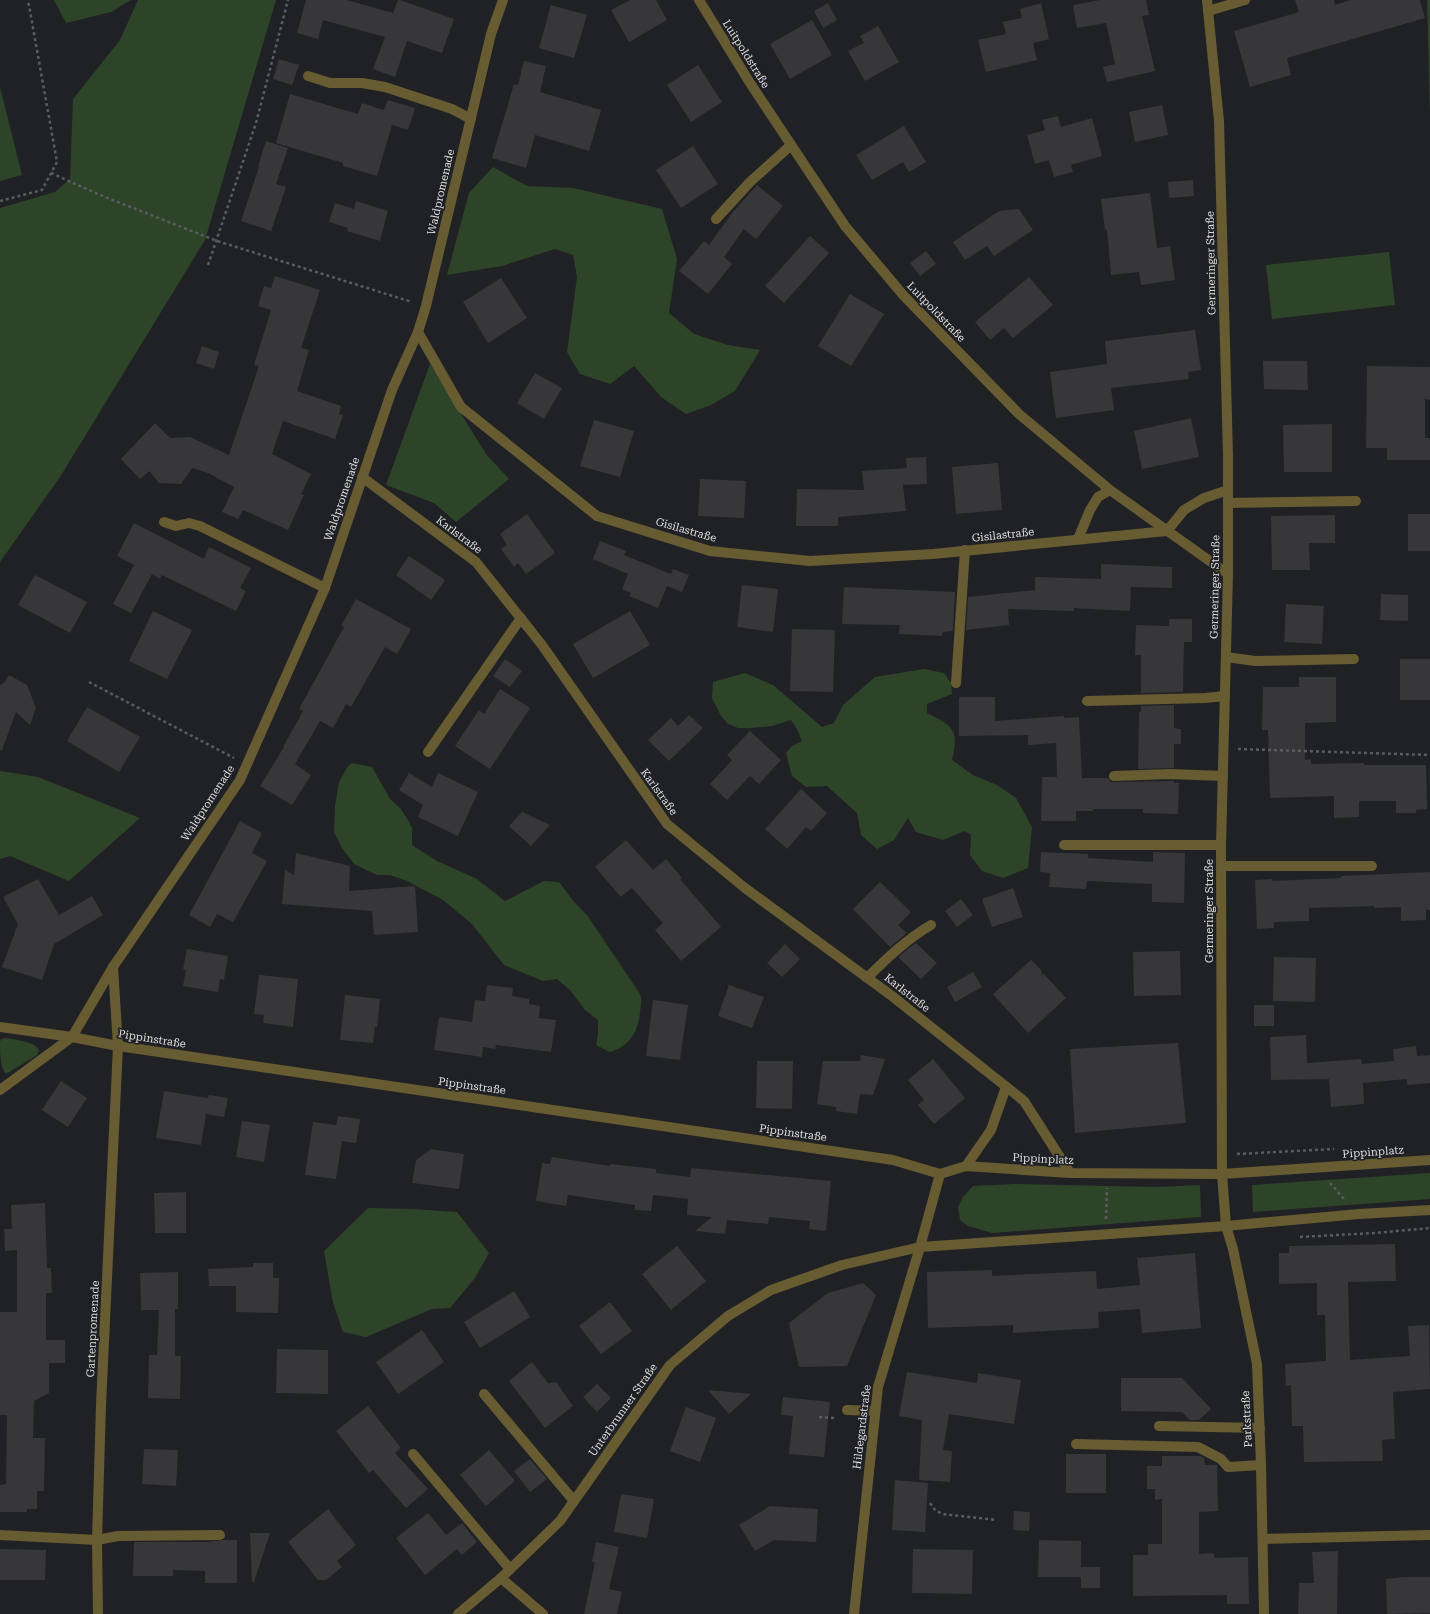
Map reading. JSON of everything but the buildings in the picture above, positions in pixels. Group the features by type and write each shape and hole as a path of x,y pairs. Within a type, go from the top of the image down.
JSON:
{"street":[{"name":"Waldpromenade","path":"0,1090 72,1037 113,967 240,780 325,588 392,390 418,332 426,306 491,34 503,0"},
{"name":"Luitpoldstraße","path":"699,0 790,145 845,226 904,296 1019,414 1110,490 1228,574"},
{"name":"Germeringer Straße","path":"1207,0 1220,120 1228,490 1228,574 1221,845 1222,1174"},
{"path":"1208,11 1244,0"},
{"path":"308,76 330,83 362,83 385,88 452,110 471,119"},
{"path":"716,219 750,182 790,145"},
{"name":"Gisilastraße","path":"418,332 461,407 597,516 710,551 803,561 933,554 1166,530"},
{"name":"Karlstraße","path":"362,477 476,562 542,645 666,824 745,888 892,996 1024,1101 1070,1173"},
{"path":"1078,539 1090,510 1098,496 1110,490"},
{"path":"1166,530 1184,510 1204,498 1228,490"},
{"path":"1228,503 1356,501"},
{"path":"164,522 176,526 189,523 200,526 325,588"},
{"path":"956,683 965,550"},
{"path":"428,752 521,618"},
{"path":"1226,657 1255,661 1354,659"},
{"path":"1087,701 1225,696"},
{"path":"1114,776 1171,774 1223,776"},
{"path":"1064,845 1221,845"},
{"path":"1221,866 1372,866"},
{"path":"867,978 903,944 917,933 932,925"},
{"path":"113,967 118,1046"},
{"name":"Pippinstraße","path":"0,1027 72,1037 118,1046 893,1160 940,1174"},
{"name":"Gartenpromenade","path":"98,1614 97,1540 101,1405 118,1046"},
{"path":"966,1166 991,1130 1006,1087"},
{"name":"Pippinplatz","path":"940,1174 966,1166 1070,1173 1222,1174 1430,1160"},
{"path":"940,1174 920,1247 1430,1210"},
{"path":"1222,1174 1226,1226"},
{"name":"Parkstraße","path":"1226,1226 1233,1249 1256,1364 1262,1465 1264,1614"},
{"name":"Unterbrunner Straße","path":"458,1614 501,1578 560,1521 670,1365 728,1316 771,1290 842,1265 920,1247"},
{"name":"Hildegardstraße","path":"854,1614 878,1387 920,1247"},
{"path":"484,1394 574,1501"},
{"path":"847,1410 875,1411"},
{"path":"1159,1426 1260,1428"},
{"path":"1076,1444 1198,1447 1221,1459 1228,1467 1262,1465"},
{"path":"413,1454 510,1569"},
{"path":"0,1535 97,1540 118,1536 220,1535"},
{"path":"1262,1539 1430,1535"},
{"path":"501,1578 544,1614"}],"path":[{"path":"0,201 42,190 57,162 28,0"},
{"path":"208,265 256,123 288,0"},
{"path":"52,173 100,195 216,240 426,306"},
{"path":"89,682 247,764"},
{"path":"1223,748 1430,755"},
{"path":"1222,1155 1336,1149"},
{"path":"1305,1151 1316,1168 1375,1233"},
{"path":"1106,1234 1107,1174"},
{"path":"930,1503 935,1510 942,1514 997,1520"}],"green space":[{"path":"54,0 131,0 111,12 66,23"},
{"path":"138,0 276,0 205,240 60,477 0,562 0,208 55,192 70,179 73,99 120,40"},
{"path":"1427,0 1430,0 1430,116"},
{"path":"0,87 22,175 0,181"},
{"path":"493,167 527,186 573,188 662,209 677,259 669,313 694,334 728,345 760,350 735,391 711,405 686,414 661,397 634,366 610,384 580,374 567,352 577,277 573,255 555,249 502,266 447,275 469,193"},
{"path":"1389,252 1395,305 1272,319 1266,265"},
{"path":"430,364 486,454 509,479 456,522 434,503 386,485"},
{"path":"924,669 944,673 951,683 952,694 927,704 927,713 949,726 952,730 955,742 952,760 973,775 997,785 1016,798 1032,827 1028,868 1003,878 982,871 970,855 971,835 965,831 943,840 916,832 908,818 894,840 877,849 861,835 857,813 827,786 806,787 792,776 786,753 792,746 802,741 791,720 772,726 738,728 728,724 721,716 712,698 713,682 745,673 773,685 822,727 834,723 843,705 875,677"},
{"path":"352,763 372,767 390,799 400,808 408,820 412,828 412,845 437,861 477,879 505,901 544,881 559,882 574,902 587,915 640,994 641,1005 639,1019 635,1032 628,1042 610,1052 596,1045 598,1020 585,1010 570,990 557,979 543,981 504,965 472,924 443,900 407,881 390,875 377,875 354,864 342,848 334,832 335,806 339,782 348,766"},
{"path":"0,771 38,777 140,818 69,881 10,856 0,859"},
{"path":"6,1038 29,1043 37,1047 39,1050 37,1055 6,1074 1,1064 0,1042 1,1039"},
{"path":"1430,1173 1430,1199 1253,1212 1252,1185"},
{"path":"1014,1184 1155,1187 1200,1185 1201,1217 992,1233 968,1226 960,1220 958,1207 963,1197 973,1186"},
{"path":"368,1208 457,1212 489,1253 475,1278 450,1308 432,1309 366,1337 343,1332 333,1303 324,1251"}]}
